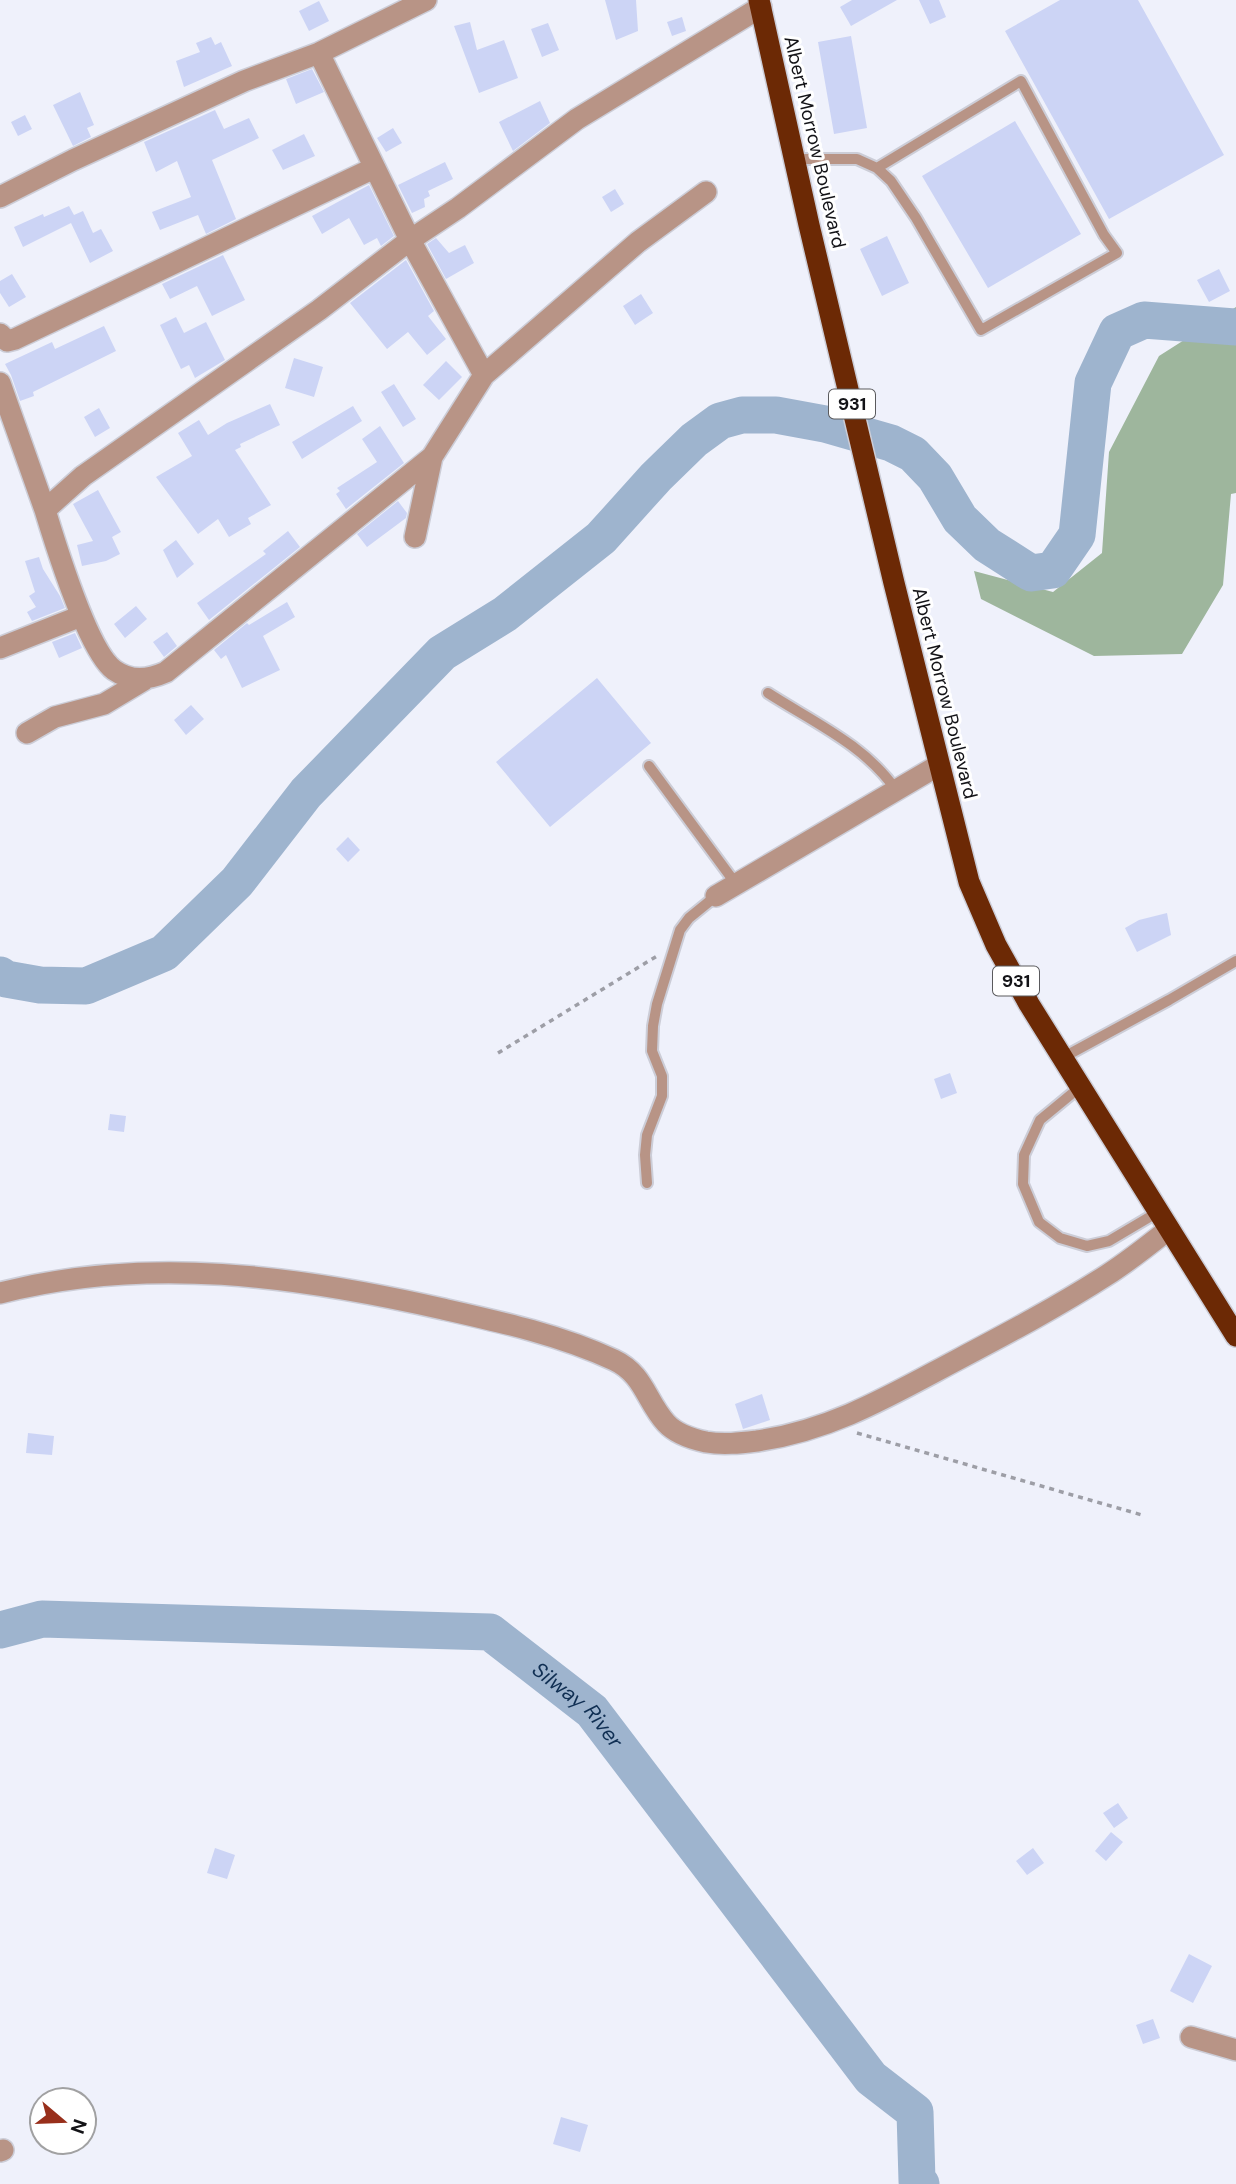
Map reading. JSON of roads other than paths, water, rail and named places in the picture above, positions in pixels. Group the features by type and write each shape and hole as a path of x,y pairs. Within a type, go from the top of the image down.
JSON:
{"highway":[{"name":"Albert Morrow Boulevard","path":"760,4 894,583 969,882 996,945 1029,1004 1236,1336"}],"street":[{"path":"0,197 244,81 319,53 426,0"},
{"path":"45,510 83,476 319,310 410,240 458,208 577,119 760,4"},
{"path":"319,53 410,240 484,375"},
{"path":"0,334 7,341 15,339 374,167"},
{"path":"27,733 55,716 104,704 144,680 166,672 432,457 484,375 638,242 706,192"},
{"path":"0,383 81,616 112,668 144,680"},
{"path":"415,537 432,457"},
{"path":"0,648 81,616"},
{"path":"716,896 939,765"},
{"path":"0,1293 74,1278 141,1272 197,1272 299,1282 400,1299 521,1327 618,1362 636,1375 666,1423 680,1434 707,1442 737,1444 828,1425 888,1397 1059,1305 1110,1274 1164,1221"},
{"path":"1191,2036 1236,2050"}],"lane":[{"path":"796,159 858,159 877,168 891,181 916,218 981,330 1116,253 1021,81 877,168"},
{"path":"768,693 866,756 884,773 896,790"},
{"path":"649,766 736,884"},
{"path":"647,1183 647,1135 662,1096 662,1076 652,1051 653,1026 680,930 689,918 716,896"},
{"path":"1062,1058 1236,961"},
{"path":"1080,1087 1040,1120 1024,1155 1023,1184 1039,1222 1060,1238 1087,1246 1164,1221"}],"waterway":[{"path":"0,975 6,979 40,985 86,986 164,953 237,882 306,793 442,653 505,614 601,538 656,477 694,440 720,421 742,415 776,415 825,424 891,443 913,454 935,477 960,519 987,545 1031,573 1053,570 1077,535 1093,383 1117,332 1144,320 1236,327"},
{"name":"Silway River","path":"0,1630 42,1619 490,1632 592,1711 871,2078 915,2112 917,2181 921,2184"}]}
